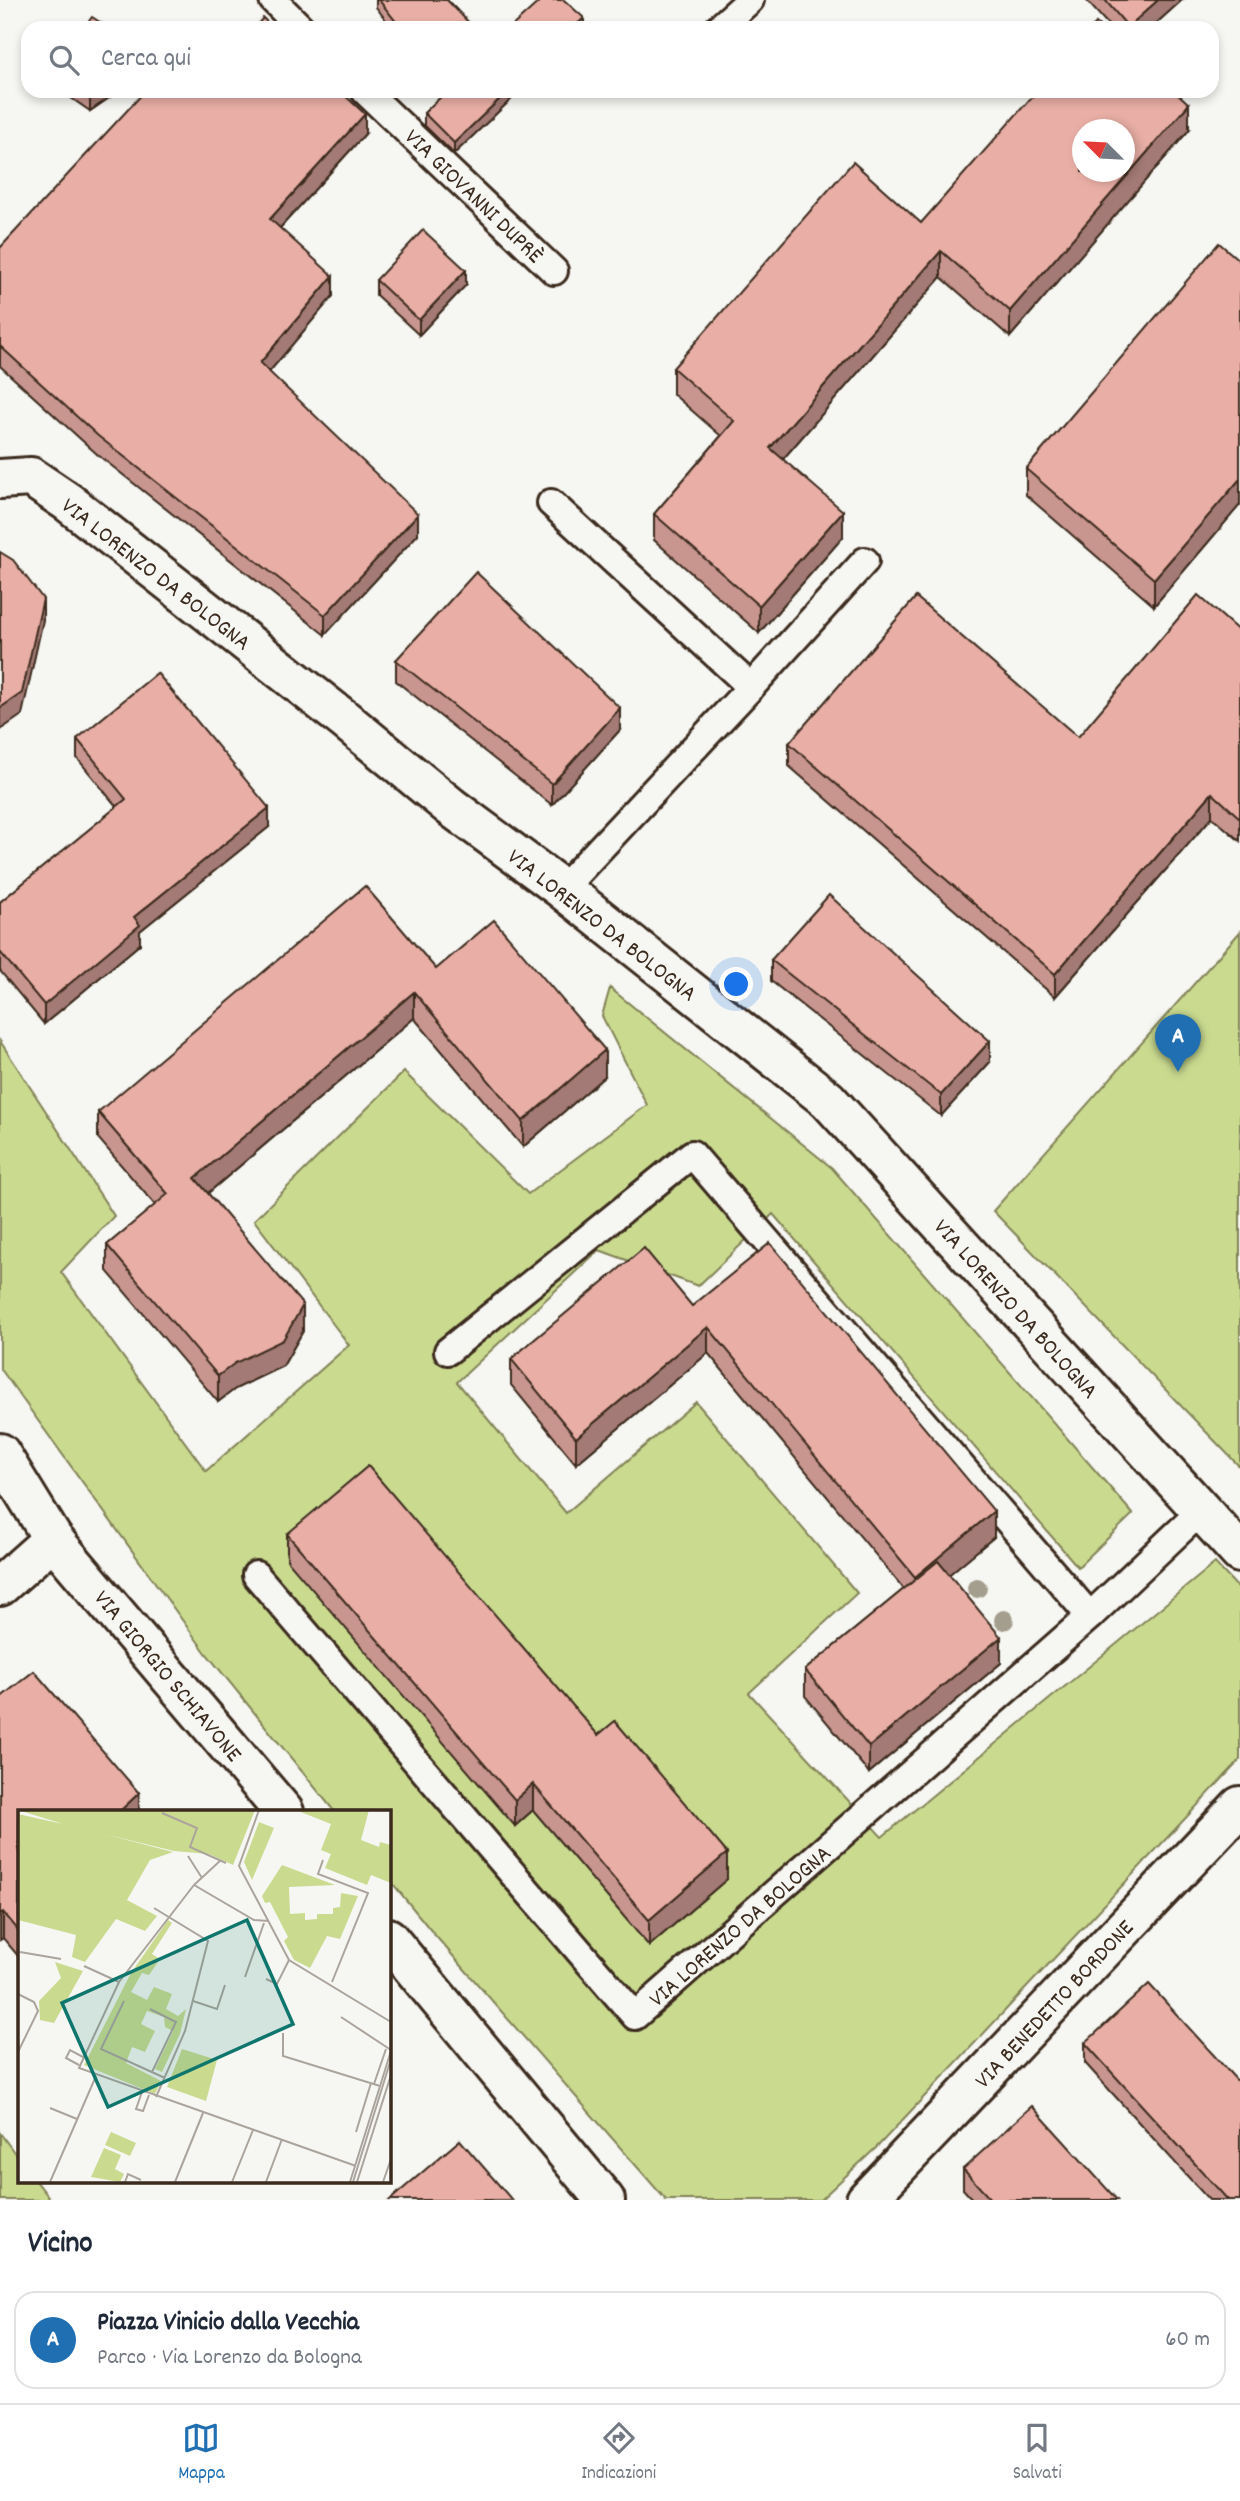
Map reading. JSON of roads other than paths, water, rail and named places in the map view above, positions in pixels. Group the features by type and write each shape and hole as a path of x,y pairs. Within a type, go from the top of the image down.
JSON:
{"street":[{"name":"VIA LORENZO DA BOLOGNA","path":"0,479 31,477 68,502 451,807 562,889 828,1100 1240,1553"},
{"name":"VIA GIORGIO SCHIAVONE","path":"0,1453 53,1539 283,1810"},
{"path":"0,1586 53,1539"},
{"name":"VIA BENEDETTO BORDONE","path":"882,2194 1240,1805"},
{"path":"390,1940 605,2200"}],"lane":[{"path":"273,0 294,21"},
{"path":"727,21 750,0"},
{"name":"VIA GIOVANNI DUPRÈ","path":"372,98 554,271"},
{"path":"551,503 751,687"},
{"path":"562,889 751,687 864,561"},
{"path":"448,1351 692,1154 1090,1616"},
{"name":"VIA LORENZO DA BOLOGNA","path":"256,1575 635,2016 1090,1616 1202,1510"}],"place":[{"name":"Piazza Vinicio dalla Vecchia","path":"1178,1072"}]}
